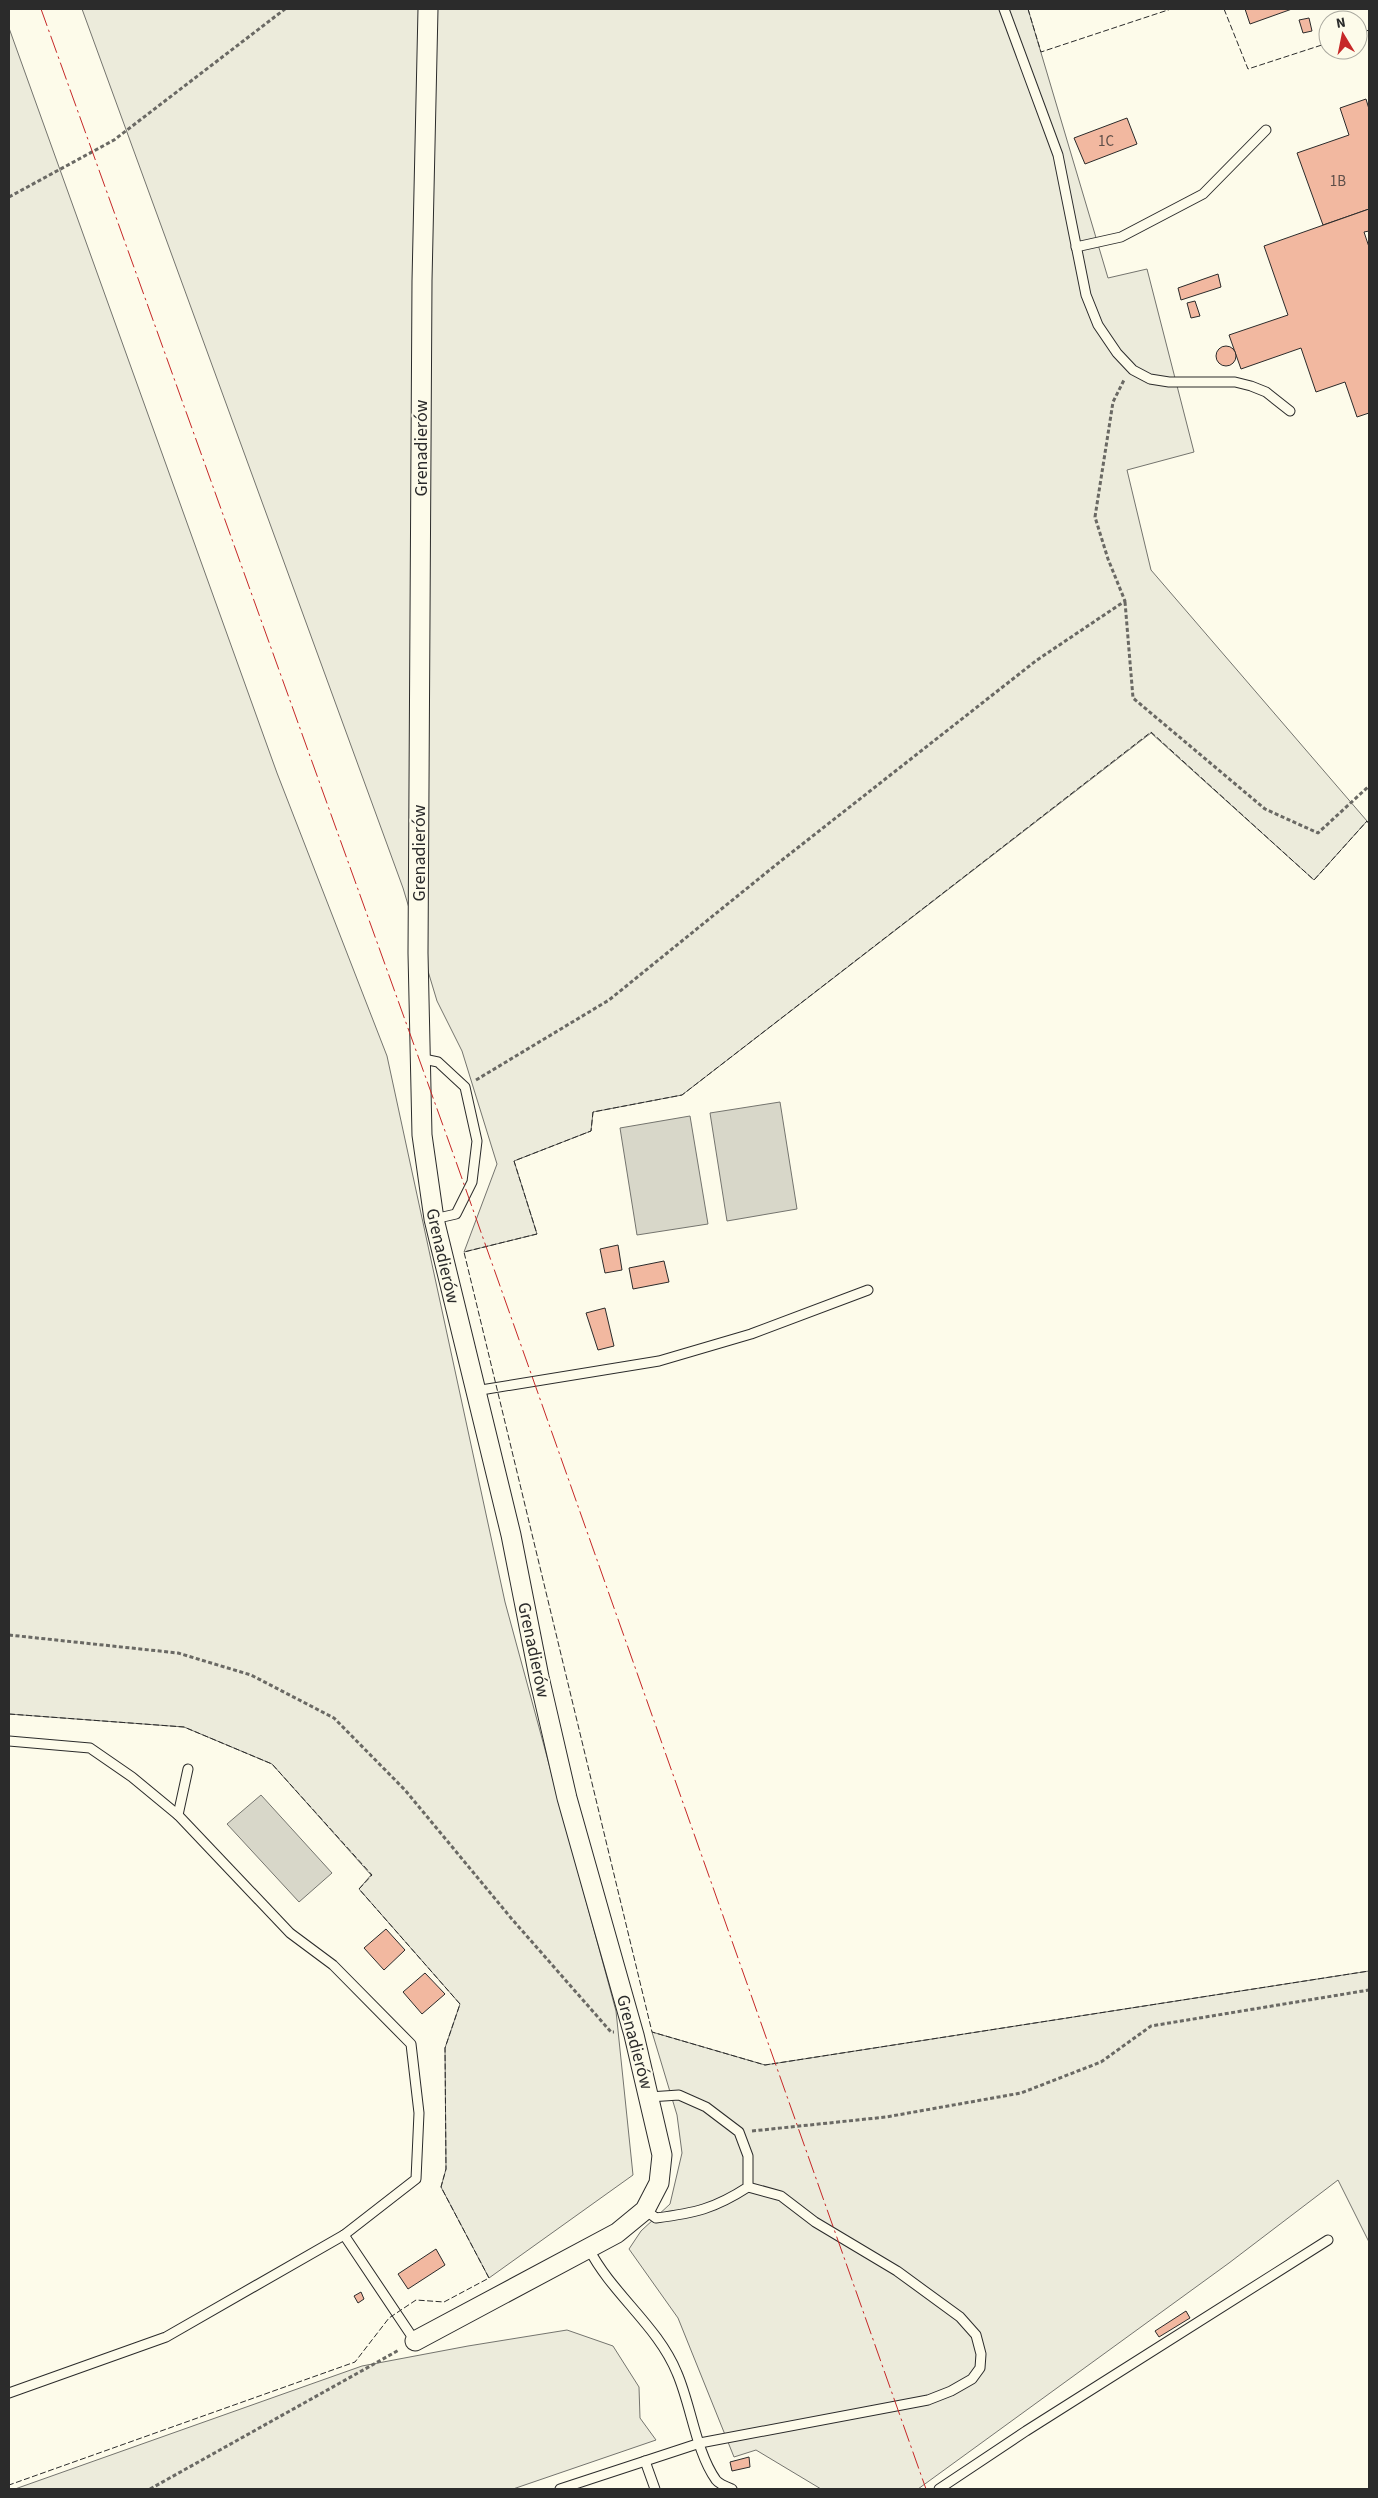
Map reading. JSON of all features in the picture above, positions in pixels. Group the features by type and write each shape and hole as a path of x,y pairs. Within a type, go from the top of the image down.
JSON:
{"street":[{"name":"Grenadierów","path":"415,2341 589,2249 617,2232 645,2210 659,2183 662,2155 634,2035 567,1798 539,1677 511,1535 434,1219 422,1135 419,1058 422,291 428,9"}],"lane":[{"path":"1004,9 1058,155 1086,295 1098,325 1117,353 1133,370 1150,378 1169,382 1234,382 1251,386 1266,392 1290,411"},
{"path":"1076,247 1120,237 1203,194 1266,130"},
{"path":"419,1058 438,1062 466,1087 477,1141 472,1182 456,1214 434,1219"},
{"path":"475,1391 659,1361 751,1334 868,1290"},
{"path":"9,1741 90,1748 132,1777 178,1815 290,1933 334,1965 411,2044 419,2113 416,2179 344,2236 166,2337 9,2393"},
{"path":"178,1815 188,1769"},
{"path":"649,2097 679,2095 706,2107 739,2132 748,2156 748,2187"},
{"path":"560,2489 700,2443 928,2400 952,2391 972,2379 980,2368 981,2354 976,2335 960,2317 897,2271 815,2222 781,2196 748,2187 724,2202 695,2213 656,2218 645,2210"},
{"path":"344,2236 415,2341"},
{"path":"939,2489 1035,2425 1328,2240"},
{"path":"589,2249 599,2268 660,2343 676,2370 700,2443 717,2482 732,2489"},
{"path":"645,2461 655,2489"}],"path":[{"path":"9,197 114,140 285,9"},
{"path":"1133,370 1120,384 1113,402 1095,517 1108,559 1125,601 1132,698 1265,809 1318,833 1369,786"},
{"path":"466,1087 609,1000 777,864 1038,660 1125,601"},
{"path":"9,1635 178,1653 251,1675 334,1718 405,1790 510,1918 611,2032 634,2035"},
{"path":"739,2132 886,2117 1021,2093 1101,2062 1151,2026 1369,1990"},
{"path":"150,2489 415,2341"}],"shaded area":[{"path":"82,9 1028,9 1108,278 1147,269 1194,452 1127,470 1151,570 1367,821 1314,880 1151,733 682,1095 593,1112 591,1131 514,1161 537,1234 464,1252 497,1164 462,1051 437,1001 403,888"},
{"path":"9,28 277,773 387,1056 505,1602 616,2011 633,2175 489,2278 441,2187 446,2169 445,2048 460,2004 359,1889 371,1875 272,1764 184,1727 9,1714"},
{"path":"780,1102 797,1209 727,1221 710,1113"},
{"path":"690,1116 708,1224 637,1235 620,1128"},
{"path":"261,1795 332,1873 299,1902 227,1824"},
{"path":"1369,1971 1369,2242 1338,2180 1229,2263 918,2489 821,2489 756,2450 734,2457 678,2318 629,2249 641,2231 670,2204 682,2153 677,2115 652,2032 765,2065"},
{"path":"567,2330 613,2346 639,2387 640,2418 656,2440 513,2489 15,2489 362,2366"}],"building":[{"path":"1245,9 1292,9 1250,24"},
{"path":"1309,18 1312,31 1303,33 1299,20"},
{"path":"1366,99 1369,109 1369,209 1323,225 1297,153 1349,135 1340,108"},
{"path":"1127,118 1137,144 1085,164 1074,138"},
{"path":"1369,209 1369,231 1364,232 1369,247 1369,413 1357,417 1345,382 1316,392 1301,348 1241,369 1229,335 1288,315 1264,246"},
{"path":"1218,274 1221,287 1181,300 1178,288"},
{"path":"1195,301 1200,316 1191,318 1187,303"},
{"path":"1226,346 1233,349 1236,356 1233,363 1226,366 1219,363 1216,356 1219,349"},
{"path":"618,1245 622,1270 605,1273 600,1249"},
{"path":"664,1261 669,1282 633,1289 629,1268"},
{"path":"605,1308 614,1346 598,1350 586,1313"},
{"path":"386,1929 405,1950 384,1970 364,1948"},
{"path":"425,1973 445,1994 422,2014 403,1992"},
{"path":"436,2249 445,2265 408,2289 398,2274"},
{"path":"361,2292 364,2299 358,2303 354,2296"},
{"path":"1186,2311 1190,2318 1159,2337 1155,2331"},
{"path":"749,2457 750,2467 732,2471 730,2462"}],"fence":[{"path":"1028,9 1041,52 1171,9"},
{"path":"1224,9 1248,69 1318,46"},
{"path":"1369,824 1367,821 1314,880 1151,732 682,1095 593,1112 591,1131 514,1161 537,1234 464,1252 652,2032 765,2065 1369,1971"},
{"path":"9,1714 184,1727 272,1764 372,1875 359,1889 460,2004 445,2048 446,2169 441,2187 489,2278 444,2302 416,2300 389,2318 355,2362 9,2485"}],"power":[{"path":"41,9 454,1156 926,2489"}]}
